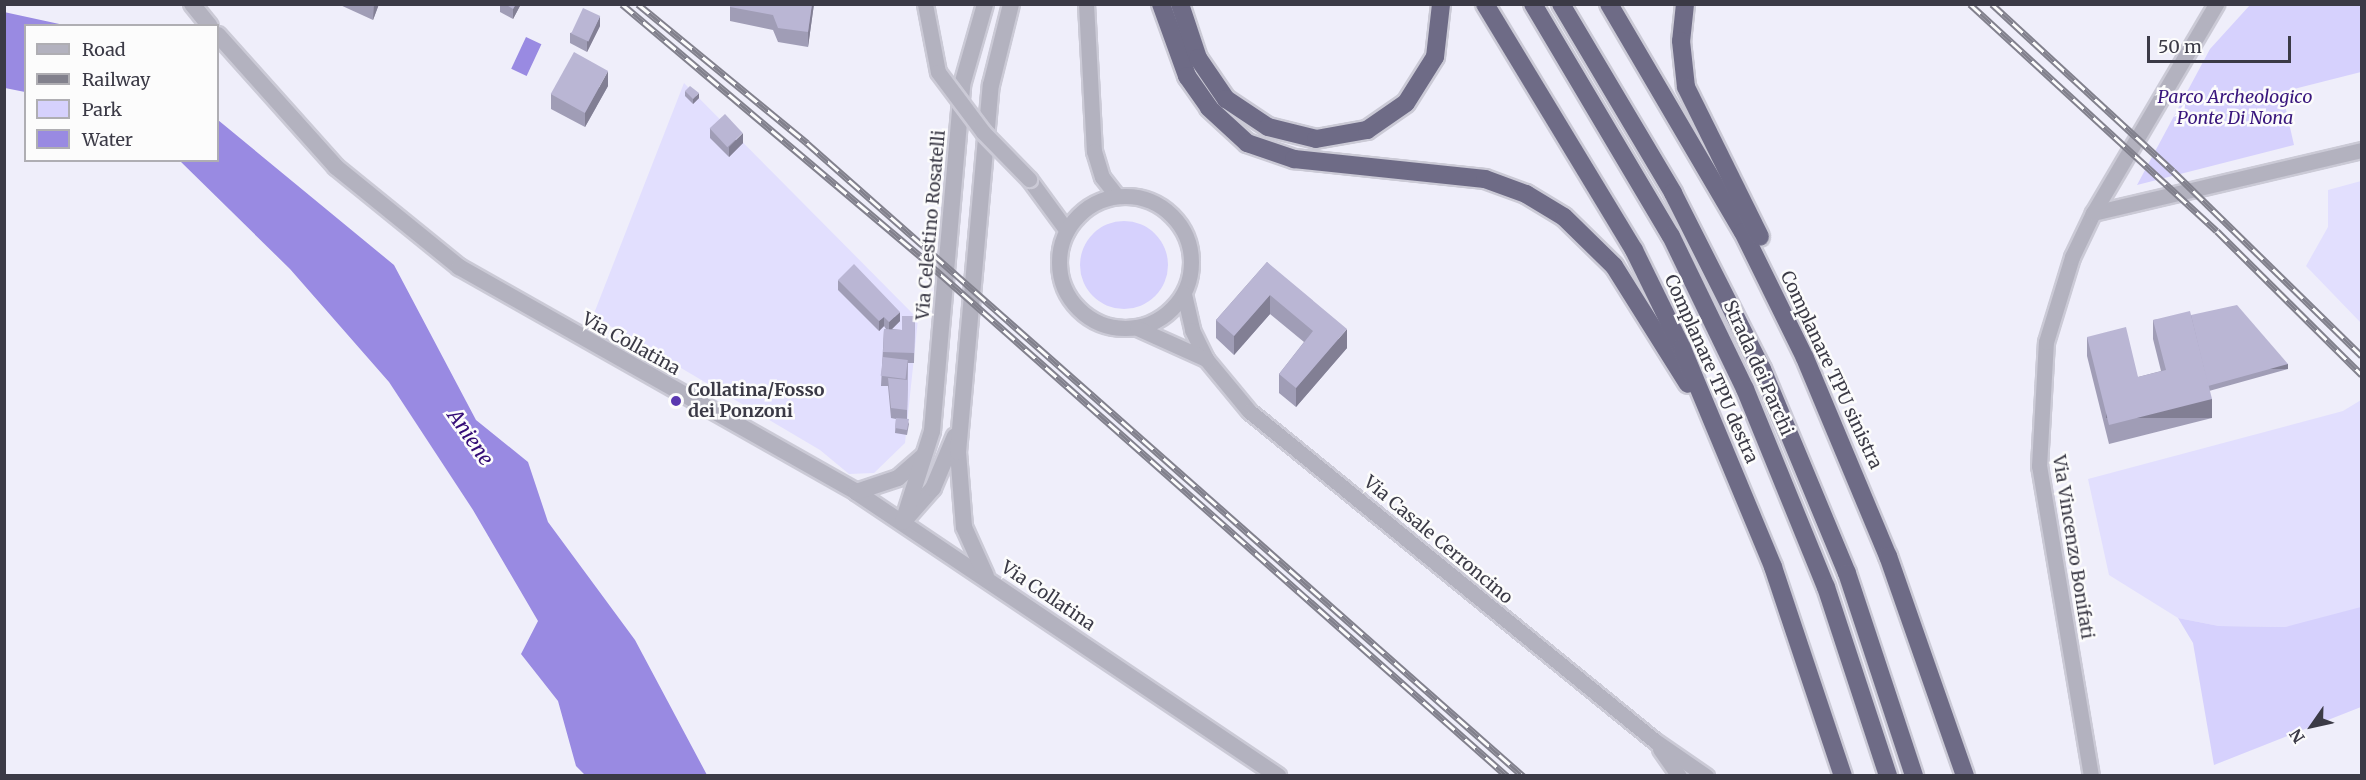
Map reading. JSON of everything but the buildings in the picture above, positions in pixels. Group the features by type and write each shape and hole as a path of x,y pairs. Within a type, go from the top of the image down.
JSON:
{"highway":[{"path":"1161,4 1187,76 1209,108 1247,143 1294,159 1485,179 1526,194 1564,217 1614,266 1709,416"},
{"path":"1180,4 1201,64 1233,105 1277,130 1328,138 1376,126 1406,103 1435,57 1441,4"},
{"name":"Complanare TPU destra","path":"1485,4 1634,249 1709,416 1789,612 1843,776"},
{"name":"Strada dei Parchi","path":"1533,4 1593,98 1706,304 1766,436 1826,587 1888,776"},
{"name":"Strada dei Parchi","path":"1561,4 1652,154 1724,290 1847,573 1914,776"},
{"name":"Complanare TPU sinistra","path":"1609,4 1783,310 1888,555 1965,776"},
{"path":"1685,4 1681,42 1686,87 1761,240 1783,310"}],"street":[{"path":"192,4 208,24"},
{"path":"925,4 938,72 976,124 1029,179 1067,231 1096,202 1117,196 1102,177 1094,151 1086,4"},
{"name":"Via Celestino Rosatelli","path":"903,522 927,451 962,85 985,4"},
{"path":"988,579 963,519 960,424 991,85 1011,4"},
{"name":"Via Vincenzo Bonifati","path":"2091,776 2038,444 2046,342 2072,257 2093,213 2216,4"},
{"name":"Via Collatina","path":"219,35 319,151 444,257 856,492 1278,776"},
{"path":"2093,213 2361,150"},
{"name":"Via Casale Cerroncino","path":"1117,196 1155,204 1180,224 1190,246 1191,270 1184,294 1192,330 1206,359 1249,411 1655,741 1706,776"},
{"name":"Via Casale Cerroncino","path":"1067,231 1060,273 1066,293 1096,322 1137,328 1206,359"},
{"path":"1137,328 1164,315 1184,294"},
{"path":"903,522 933,488 960,424"},
{"path":"856,492 898,478 927,451"},
{"name":"Via Casale Cerroncino","path":"1655,741 1679,776"}],"shaded area":[{"path":"684,83 918,319 905,443 874,473 849,474 820,450 593,316"},
{"path":"2362,181 2361,323 2306,266 2328,227 2328,190"},
{"path":"2361,400 2361,613 2285,627 2219,626 2178,618 2109,575 2088,479 2343,411"}],"green space":[{"name":"Parco Archeologico Ponte Di Nona","path":"2250,5 2361,5 2361,72 2282,92 2294,145 2137,185 2210,49"},
{"path":"1124,221 1141,224 1155,234 1165,248 1168,265 1165,282 1155,296 1141,306 1124,309 1107,306 1093,296 1083,282 1080,265 1083,248 1093,234 1107,224"},
{"path":"2361,607 2361,707 2214,765 2193,643 2178,618 2219,626 2285,627"}],"water":[{"path":"4,12 59,24 24,24 24,92 5,88"},
{"path":"526,37 541,44 527,76 511,69"},
{"name":"Aniene","path":"219,121 394,265 476,420 528,462 548,522 635,640 707,775 585,775 576,766 558,701 521,654 538,621 473,510 389,382 290,269 181,162 219,162"}],"railway":[{"path":"622,4 920,256 1507,776"},
{"path":"638,4 807,143 1523,776"},
{"path":"1970,4 2217,231 2362,375"},
{"path":"1992,4 2173,171 2362,356"}],"place":[{"name":"Collatina/Fosso dei Ponzoni","path":"676,401"}]}
